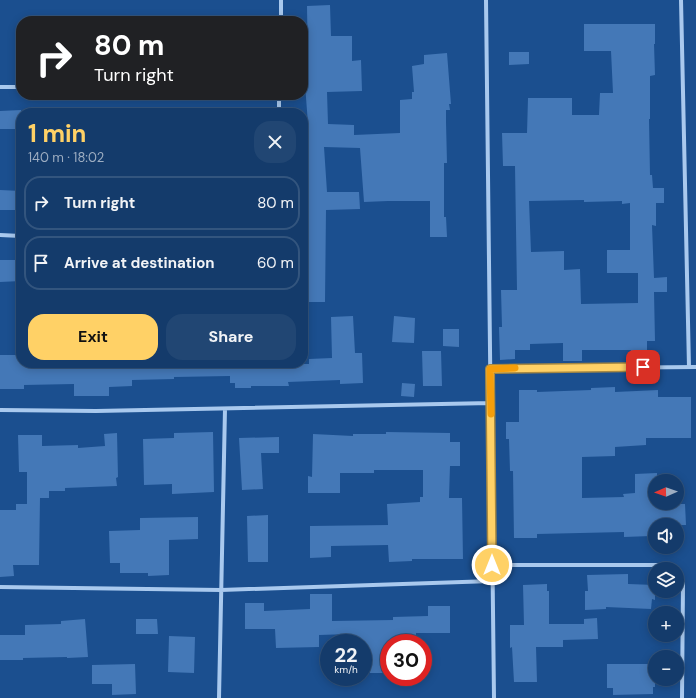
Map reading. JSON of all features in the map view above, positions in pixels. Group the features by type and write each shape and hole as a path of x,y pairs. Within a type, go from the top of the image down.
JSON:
{"street":[{"path":"281,0 281,16"},
{"path":"486,0 494,698"},
{"path":"681,0 689,367"},
{"path":"0,87 16,87"},
{"path":"0,235 16,236"},
{"path":"490,369 696,367"},
{"path":"0,410 96,411 491,403"},
{"path":"219,698 225,409"},
{"path":"492,565 648,566"},
{"path":"0,587 221,590 492,581"},
{"path":"682,698 683,598"}],"building":[{"path":"330,5 331,36 352,36 352,61 361,60 362,91 327,92 328,124 354,125 354,135 400,133 400,100 412,99 412,92 414,92 412,66 424,64 424,55 447,53 451,104 449,104 450,110 446,110 447,163 444,163 444,217 446,217 447,237 430,237 430,201 364,202 360,148 324,147 327,192 359,192 360,209 326,210 325,302 308,302 307,6"},
{"path":"584,24 655,24 655,75 650,76 650,175 652,175 653,188 664,188 664,203 656,203 656,226 652,225 654,278 667,277 667,292 654,292 655,341 647,341 647,358 631,359 631,350 582,350 582,361 563,361 563,343 530,344 530,350 515,350 515,359 500,360 499,327 502,327 501,290 517,290 515,166 503,166 502,133 527,133 528,98 572,98 572,115 599,115 600,93 613,93 611,51 584,51","holes":["584,200 584,202 622,201 622,204 630,203 630,250 607,250 607,273 638,273 638,303 581,304 580,269 564,270 564,251 531,252 529,201"]},
{"path":"509,52 529,52 529,64 509,65"},
{"path":"16,110 16,129 0,129 0,111"},
{"path":"0,190 16,191 16,210 0,210"},
{"path":"0,260 16,260 16,281 0,282"},
{"path":"353,316 355,353 362,353 363,383 340,384 340,380 288,382 289,386 251,386 251,388 235,388 235,383 230,383 230,376 174,377 174,379 132,380 132,386 109,387 109,396 74,396 74,384 24,385 24,389 0,389 0,355 16,355 16,368 308,368 309,359 332,358 331,317"},
{"path":"394,316 415,318 414,343 392,342"},
{"path":"443,329 459,329 459,347 443,346"},
{"path":"422,351 441,351 442,386 423,386"},
{"path":"402,383 415,384 414,397 401,396"},
{"path":"615,387 615,392 658,390 658,397 691,397 691,438 646,438 646,445 615,447 615,456 582,457 582,498 624,497 623,494 635,493 635,474 657,473 648,474 648,510 684,510 685,504 686,525 684,525 684,518 648,518 648,536 624,537 624,532 537,534 537,538 514,538 513,471 510,471 509,439 506,439 506,422 519,422 519,390 537,390 537,392 591,390 591,388"},
{"path":"213,432 214,492 172,494 172,484 144,485 143,439 174,438 174,433"},
{"path":"386,432 450,433 450,442 460,442 460,466 450,466 449,498 462,498 463,559 412,559 412,561 389,562 388,545 331,546 331,557 310,558 310,526 388,525 387,504 420,502 420,497 423,497 423,470 374,470 374,473 340,473 340,493 308,493 308,476 312,477 313,434 353,436 353,434 386,434"},
{"path":"117,433 117,486 65,488 65,491 49,491 49,498 40,498 39,565 13,565 14,576 0,577 0,510 16,510 16,504 27,504 27,472 19,472 18,435 42,435 42,446 78,445 78,448 105,446 104,434"},
{"path":"279,437 279,453 261,453 263,489 242,490 239,438"},
{"path":"268,515 268,562 248,562 247,516"},
{"path":"198,517 198,539 169,540 169,575 148,576 148,573 120,573 120,563 110,563 109,531 140,530 140,518"},
{"path":"628,574 628,584 648,585 648,598 655,598 655,600 652,599 651,606 648,606 648,609 606,607 606,609 585,610 585,591 588,591 587,575"},
{"path":"547,584 547,591 549,591 549,624 584,624 584,619 597,618 598,639 563,640 563,647 536,647 537,682 514,682 512,647 510,648 510,625 524,625 523,585"},
{"path":"310,594 332,594 332,621 393,620 393,617 428,616 428,606 450,606 450,633 380,634 380,673 372,673 372,634 320,634 319,647 276,648 275,629 245,629 245,603 264,603 264,611 310,609"},
{"path":"85,619 88,657 23,658 23,660 0,660 0,635 25,635 25,625 61,624 61,621"},
{"path":"136,619 157,619 158,634 136,634"},
{"path":"169,636 195,637 194,673 168,672"},
{"path":"135,664 136,694 112,695 112,684 92,684 92,665"},
{"path":"607,664 648,664 648,686 655,686 653,687 653,694 613,695 613,688 607,688"}],"slow traffic":[{"path":"491,414 490,369 515,368"}],"route":[{"path":"492,565 490,369 643,367"}]}
